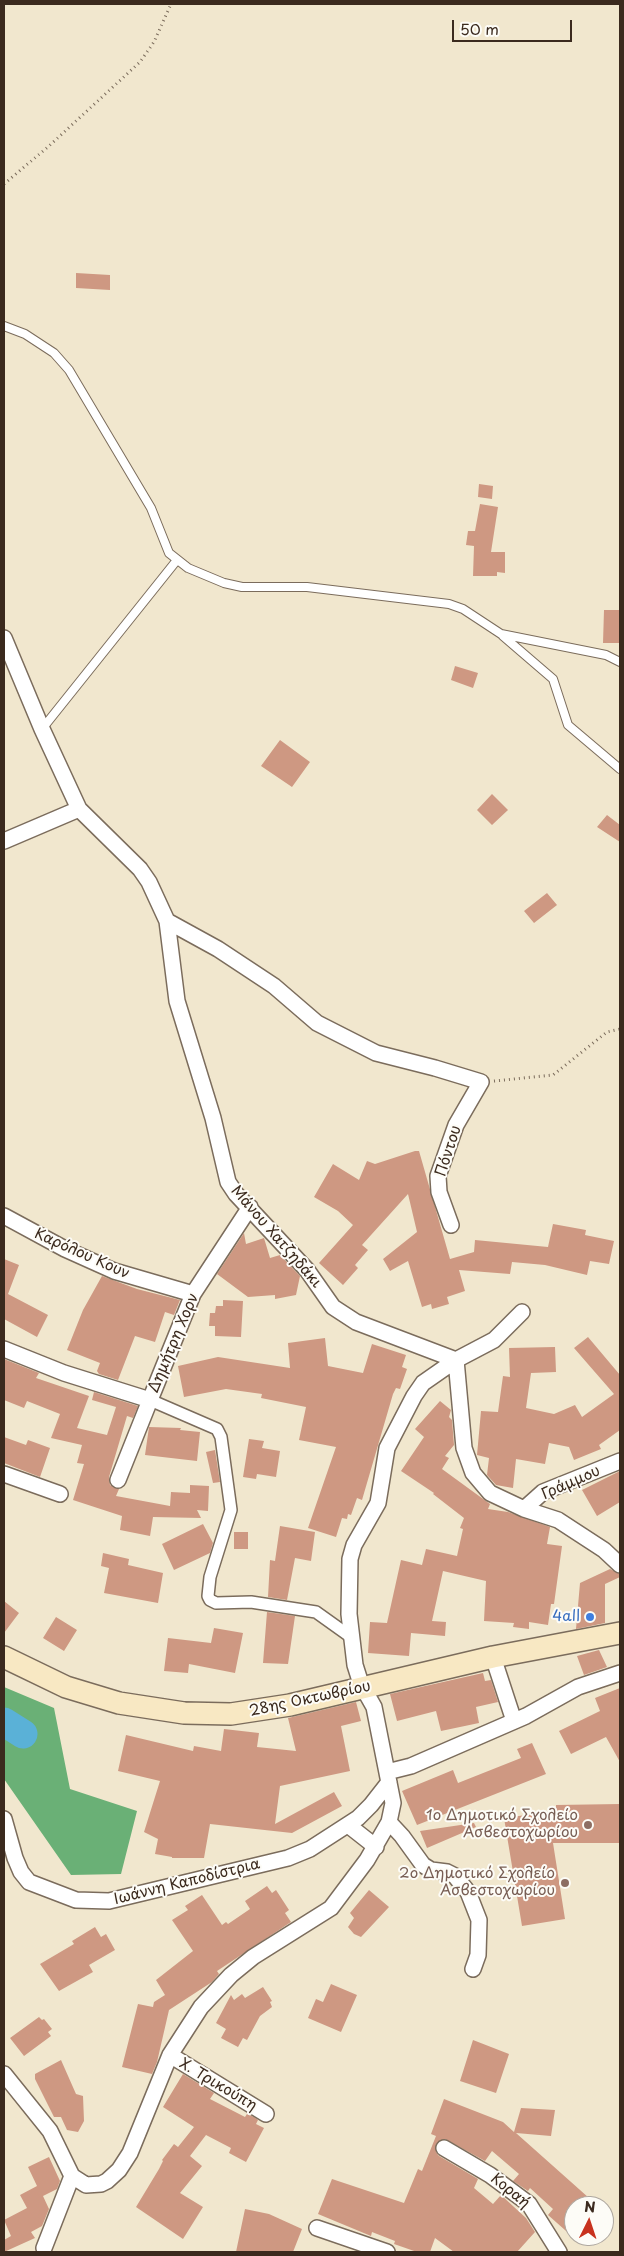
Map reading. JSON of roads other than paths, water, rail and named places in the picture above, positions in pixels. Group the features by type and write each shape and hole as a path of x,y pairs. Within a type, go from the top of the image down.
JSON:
{"main road":[{"name":"28ης Οκτωβρίου","path":"4,1657 79,1691 133,1706 184,1713 252,1712 363,1689 493,1657 620,1633"}],"street":[{"path":"4,638 42,730 79,809 4,841"},
{"name":"Μάνου Χατζηδάκι","path":"79,809 140,869 149,882 167,921 177,1001 216,1126 228,1182 236,1194 308,1270 333,1307 356,1322 456,1360"},
{"name":"Πόντου","path":"167,921 218,949 274,986 317,1023 359,1045 376,1053 481,1082 456,1125 438,1176 439,1192 451,1225"},
{"name":"Δημήτρη Χορν","path":"4,1349 64,1373 150,1400 193,1294 250,1208"},
{"name":"Καρόλου Κουν","path":"4,1216 65,1249 114,1270 193,1294"},
{"path":"4,2074 50,2131 72,2176 82,2183 101,2184 114,2176 130,2153 170,2055 201,2007 231,1975 253,1958 331,1908 376,1847 388,1822 393,1803 374,1707 363,1689 354,1665 348,1585 350,1559 354,1545 378,1503 387,1448 403,1414 423,1383 456,1360 494,1340 522,1312"},
{"path":"456,1360 464,1448 473,1473 490,1493 524,1509 558,1520 604,1550 620,1565"},
{"path":"118,1480 150,1400 217,1429 221,1437 231,1510 210,1577 208,1596 210,1600 216,1603 251,1602 316,1612 351,1637"},
{"name":"Γράμμου","path":"524,1509 543,1492 620,1461"},
{"path":"4,1474 60,1494"},
{"path":"493,1657 514,1721"},
{"path":"388,1777 514,1721 578,1687 620,1673"},
{"name":"Ιωάννη Καποδίστρια","path":"4,1819 18,1865 29,1882 76,1900 99,1902 139,1896 295,1856 316,1846 367,1810 388,1777"},
{"path":"388,1822 402,1836 423,1865 431,1870 447,1872 455,1876 468,1892 479,1920 478,1955 473,1969"},
{"path":"348,1825 376,1847"},
{"name":"Χ. Τρικούπη","path":"170,2055 266,2114"},
{"name":"Κοραή","path":"444,2148 490,2175 529,2204 559,2252"},
{"path":"44,2248 72,2176"},
{"path":"317,2228 386,2252"}],"lane":[{"path":"4,326 24,334 54,353 69,370 151,508 170,552 177,560 224,584 242,587 307,587 449,604 463,609 501,634 553,679 568,725 620,769"},
{"path":"42,730 177,560"},
{"path":"501,634 606,655 620,662"}],"waterway":[{"path":"4,1722 23,1734"}],"place":[{"name":"4all","path":"590,1617"},
{"name":"1ο Δημοτικό Σχολείο Ασβεστοχωρίου","path":"588,1825"},
{"name":"2ο Δημοτικό Σχολείο Ασβεστοχωρίου","path":"565,1883"}]}
